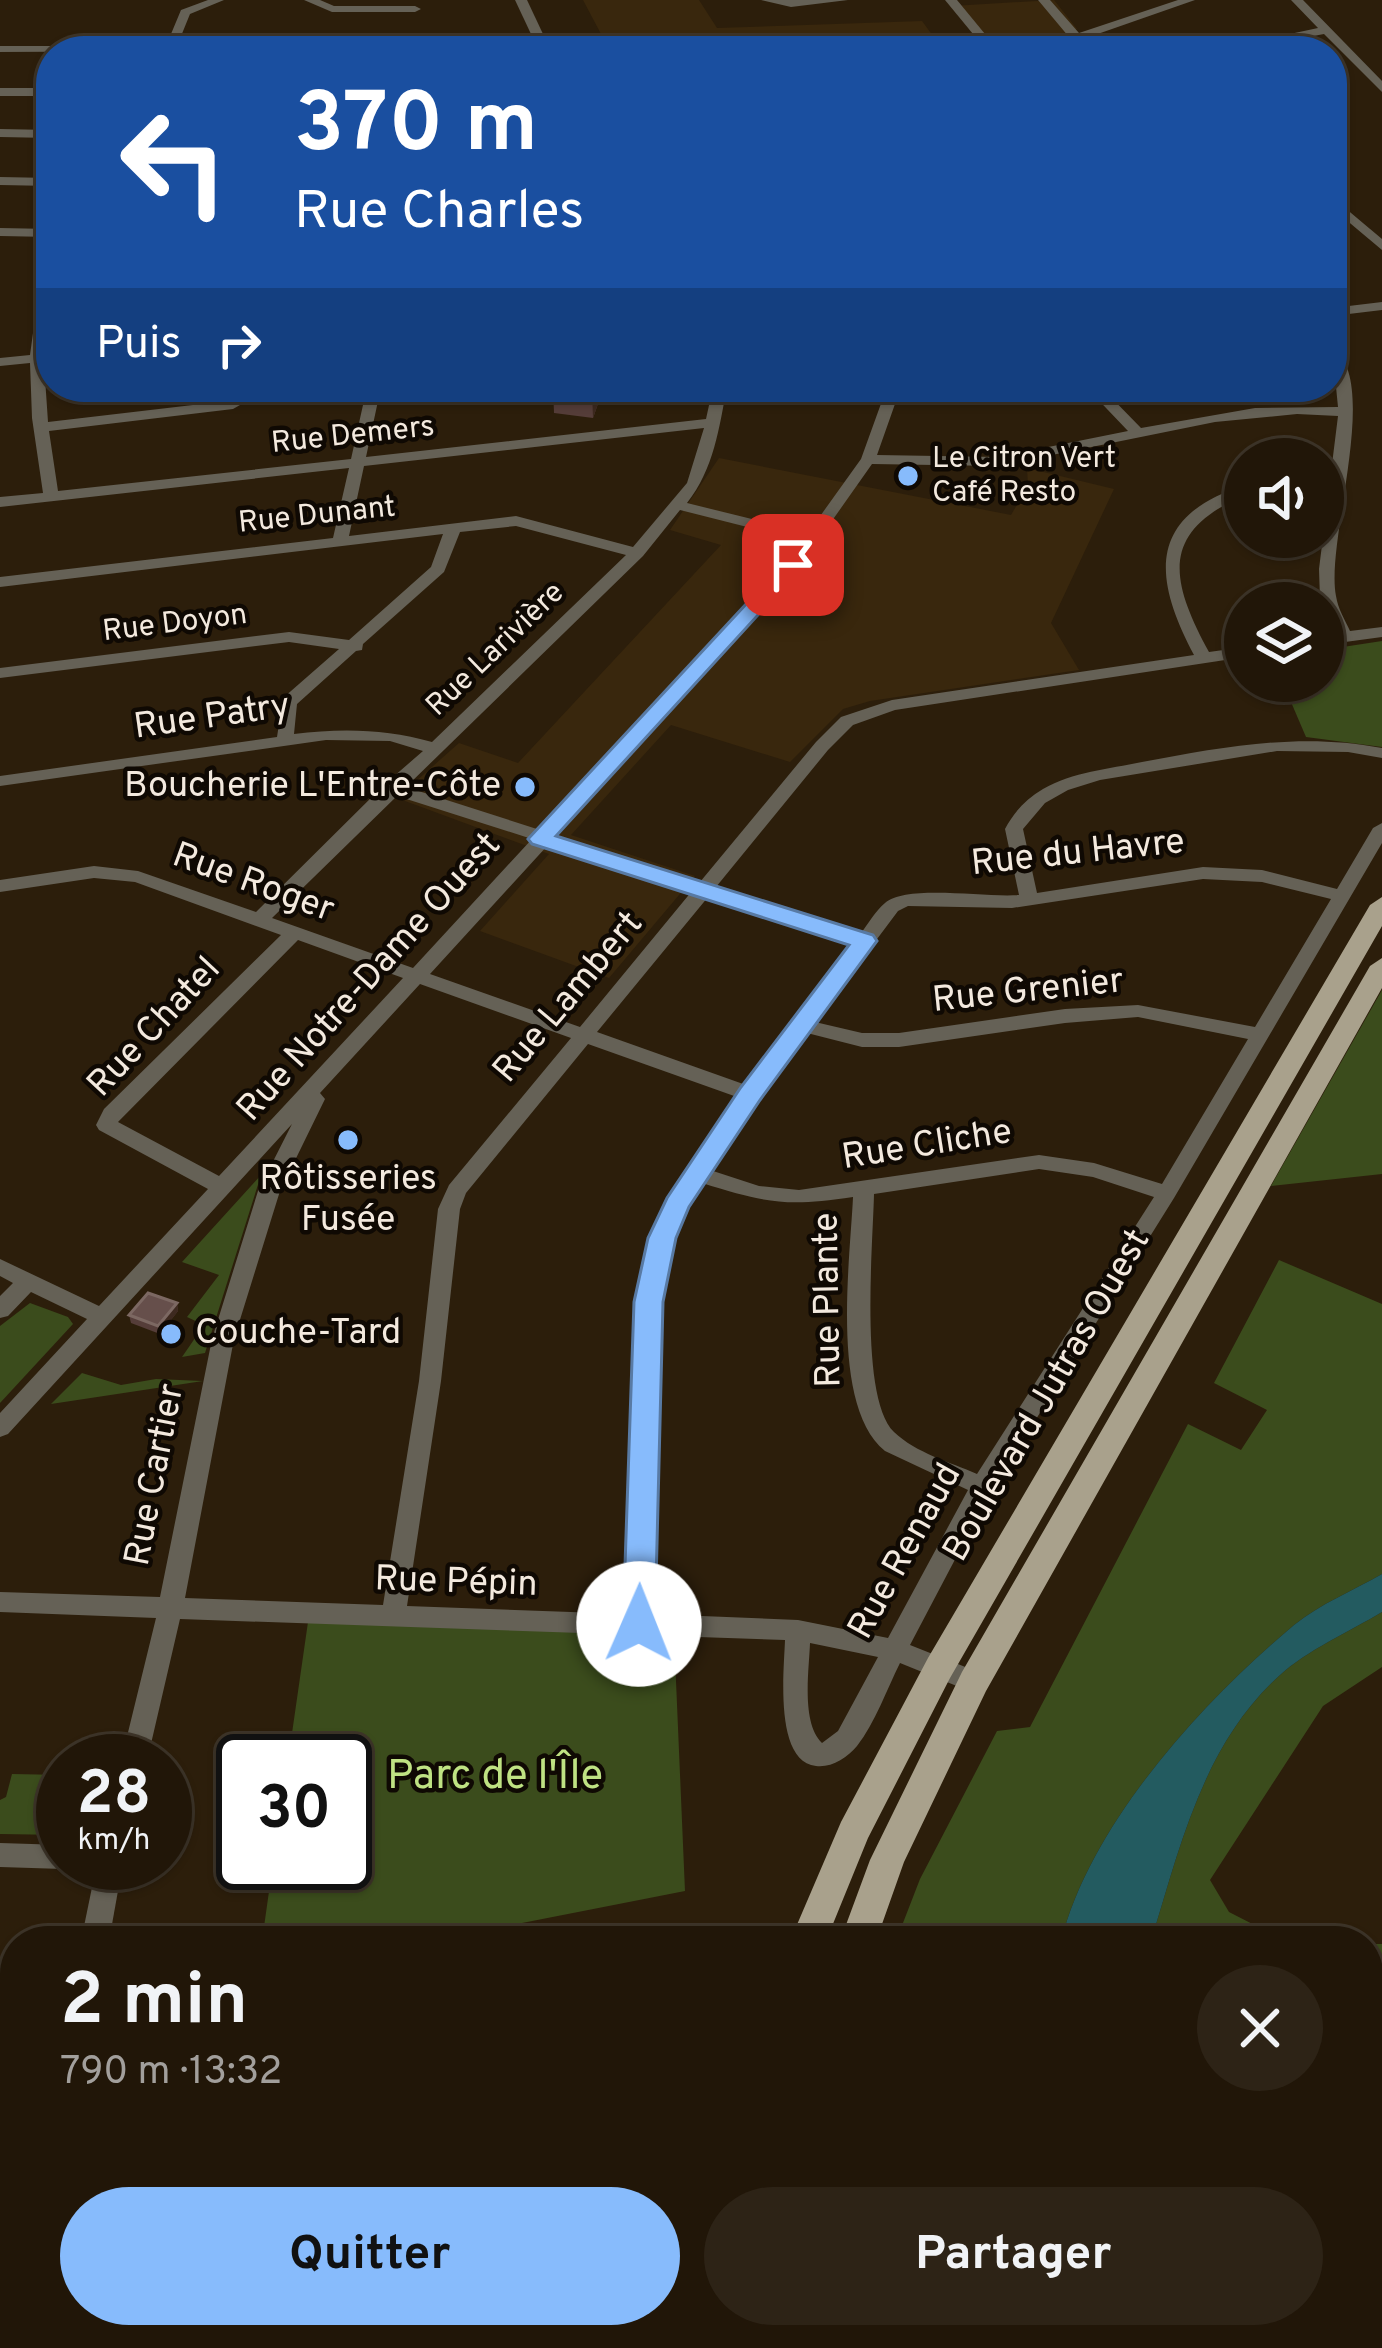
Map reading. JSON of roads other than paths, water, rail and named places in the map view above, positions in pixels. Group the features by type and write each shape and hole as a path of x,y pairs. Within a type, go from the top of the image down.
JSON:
{"main road":[{"name":"Boulevard Jutras Ouest","path":"814,1926 854,1833 939,1668 1382,905"},
{"path":"863,1926 886,1860 974,1682 1382,966"}],"street":[{"path":"172,36 185,12 218,0"},
{"path":"310,0 332,9 413,4 425,36"},
{"path":"521,0 538,36"},
{"path":"767,0 791,4 842,0"},
{"path":"951,0 981,36"},
{"path":"1044,0 1066,36"},
{"path":"1132,0 1144,14"},
{"path":"1088,36 1189,0"},
{"path":"1297,0 1333,36"},
{"path":"1295,36 1327,30"},
{"path":"0,49 36,49"},
{"path":"1347,51 1382,88"},
{"path":"0,92 36,92"},
{"path":"0,133 36,134"},
{"path":"0,182 36,182"},
{"path":"1347,214 1382,246"},
{"path":"0,232 36,233"},
{"path":"1347,310 1382,306"},
{"path":"0,362 36,358"},
{"path":"41,402 51,497"},
{"path":"41,427 233,402"},
{"path":"340,540 371,402"},
{"name":"Rue Larivière","path":"258,921 637,553 678,505 702,467 717,402"},
{"name":"Rue Notre-Dame Ouest","path":"0,1428 694,677 813,539 868,459 889,402"},
{"path":"1108,402 1137,432"},
{"path":"1338,438 1342,402"},
{"path":"868,459 1010,460 1254,409 1342,412"},
{"name":"Rue Demers","path":"0,502 713,423"},
{"path":"1204,658 1180,617 1173,593 1176,542 1194,513 1224,499"},
{"path":"678,505 813,539"},
{"name":"Rue Dunant","path":"0,582 530,522 637,553"},
{"path":"285,742 290,702 438,569 454,529"},
{"path":"1328,558 1327,595 1345,637 1382,632"},
{"name":"Rue Doyon","path":"0,673 289,637 356,646"},
{"name":"Rue Lambert","path":"392,1617 430,1381 449,1209 476,1160 821,746 856,716 904,704 1224,655"},
{"name":"Rue Patry","path":"0,782 356,734 391,736 432,748"},
{"path":"1029,899 1014,830 1031,804 1069,784 1295,745 1340,745 1382,753"},
{"path":"392,788 865,941"},
{"name":"Rue Renaud","path":"798,1630 796,1732 802,1744 823,1755 835,1752 847,1739 982,1486 1168,1193 1382,828"},
{"name":"Rue Roger","path":"0,886 118,872 750,1094"},
{"name":"Rue du Havre","path":"639,1624 649,1302 662,1238 750,1094 901,900 922,896 980,903 1029,899 1217,873 1261,875 1342,896"},
{"name":"Rue Chatel","path":"224,1188 117,1135 106,1125 111,1114 292,934"},
{"name":"Rue Grenier","path":"802,1025 862,1040 898,1040 1065,1016 1138,1011 1260,1035"},
{"name":"Rue Cartier","path":"140,1734 223,1339 244,1262 269,1191 325,1077"},
{"name":"Rue Cliche","path":"697,1174 777,1197 864,1191 1039,1162 1094,1170 1168,1193"},
{"name":"Rue Plante","path":"864,1191 860,1294 867,1410 880,1434 897,1446 982,1486"},
{"path":"0,1267 103,1317"},
{"path":"0,1310 28,1281"},
{"name":"Rue Pépin","path":"0,1602 798,1630 893,1649 974,1682"},
{"path":"0,1855 36,1857"},
{"path":"98,1926 105,1890"}],"water":[{"path":"1382,1574 1382,1612 1290,1667 1231,1733 1197,1799 1156,1926 1066,1926 1097,1853 1154,1768 1223,1690 1294,1625"}],"place":[{"name":"Le Citron Vert Café Resto","path":"908,476"},
{"name":"Boucherie L'Entre-Côte","path":"525,787"},
{"name":"Rôtisseries Fusée","path":"348,1140"},
{"name":"Couche-Tard","path":"171,1334"}],"park label":[{"name":"Parc de l'Île","path":"495,1777"}]}
